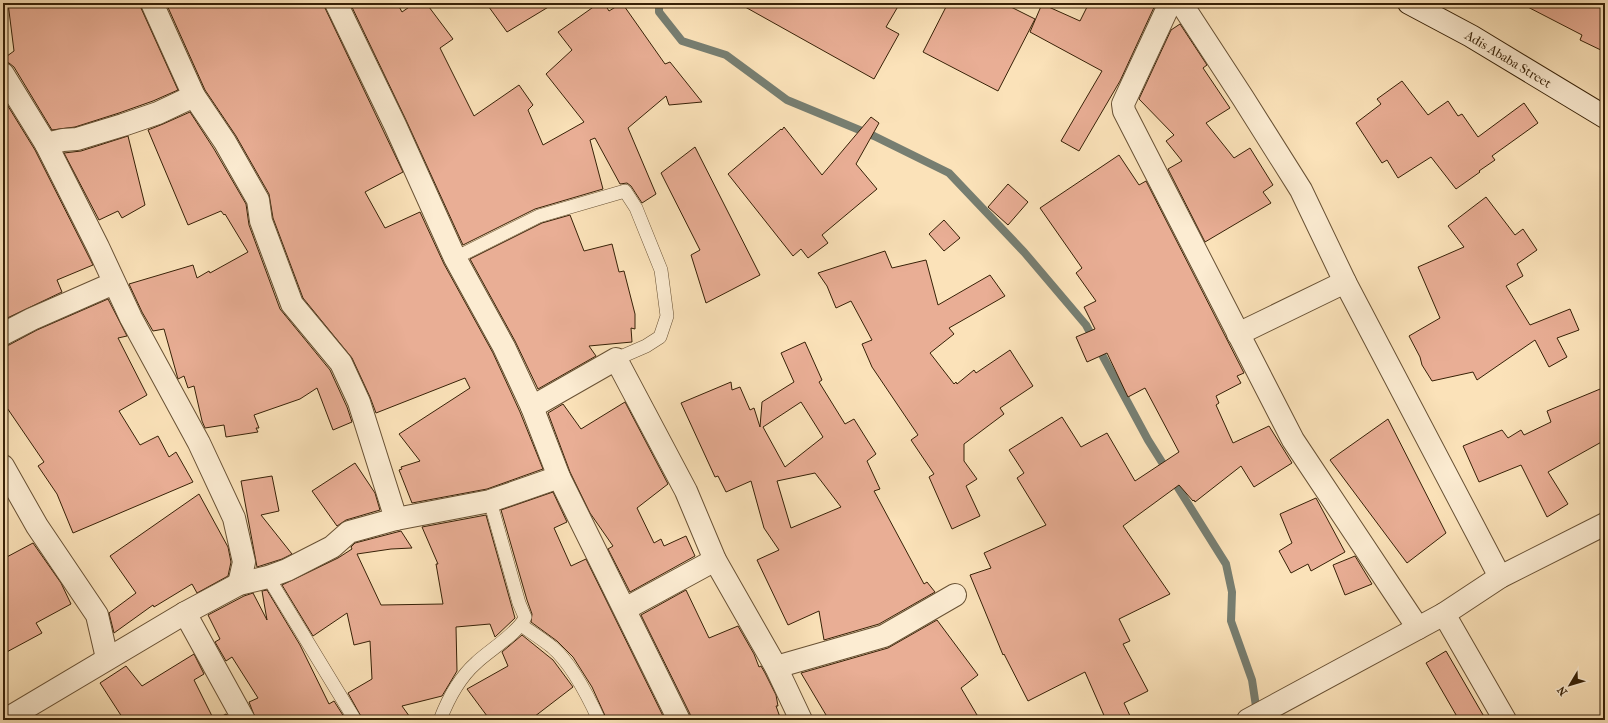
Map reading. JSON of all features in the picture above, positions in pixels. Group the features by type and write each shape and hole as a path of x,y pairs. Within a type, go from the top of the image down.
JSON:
{"street":[{"path":"152,3 194,96 225,142 258,200 261,221 292,304 341,363 359,402 396,519"},
{"path":"336,3 395,125 455,258 504,347 532,407 559,477 679,720"},
{"path":"1170,3 1123,104 1124,111 1198,252 1238,334 1293,440 1418,628"},
{"path":"1181,3 1244,98 1301,190 1345,282 1500,577"},
{"name":"Adis Ababa Street","path":"1409,3 1471,36 1605,117"},
{"path":"3,74 46,144 98,247 131,318 199,443 234,518 244,562 239,584"},
{"path":"46,144 63,140 77,139 123,125 158,113 194,96"},
{"path":"1238,334 1345,282"},
{"path":"3,334 32,319 114,283"},
{"path":"532,407 616,360 686,491 715,560 776,667 801,720"},
{"path":"3,466 37,526 97,616 107,658"},
{"path":"5,720 185,613 239,584 268,578 332,547 349,532 396,519 490,502 559,477"},
{"path":"1248,720 1444,614 1500,577 1605,524"},
{"path":"625,609 715,560"},
{"path":"776,667 884,636 955,595"},
{"path":"185,613 244,720"},
{"path":"1444,614 1505,720"}],"lane":[{"path":"455,258 539,216 625,191 636,208 661,270 667,316 660,337 646,346 616,360"},
{"path":"440,720 446,704 461,680 475,663 521,625 525,617 519,603 490,502"},
{"path":"268,578 355,720"},
{"path":"521,625 547,643 560,655 588,696 599,720"}],"building":[{"path":"8,3 140,3 178,90 153,101 75,127 52,130 14,67 9,63 3,62 3,59 14,51"},
{"path":"166,3 324,3 325,8 403,172 365,192 385,228 420,212 444,264 493,353 520,412 543,469 487,489 412,503 399,470 402,469 401,467 420,461 399,434 470,388 465,378 376,413 352,358 303,298 273,218 269,194 236,136 205,90"},
{"path":"350,3 397,3 402,12 415,3 426,3 453,39 440,48 474,116 519,85 533,105 528,110 543,145 584,122 546,74 572,50 558,32 599,3 604,3 609,11 622,3 665,64 670,62 702,102 669,105 666,96 628,128 656,194 642,203 631,186 627,183 620,184 595,138 590,140 603,189 535,209 463,245 406,120"},
{"path":"486,3 555,3 507,32"},
{"path":"738,3 900,3 886,27 899,34 874,79"},
{"path":"948,3 1003,3 1035,19 998,91 923,52"},
{"path":"1089,3 1156,3 1120,81 1079,151 1061,141 1102,71 1030,32 1042,4 1080,21"},
{"path":"1520,3 1605,3 1605,52 1580,40 1582,35"},
{"path":"1180,24 1207,65 1203,68 1230,108 1206,123 1234,158 1250,148 1273,185 1263,192 1271,203 1205,242 1168,169 1182,161 1166,141 1174,135 1139,99 1171,30"},
{"path":"1402,81 1428,115 1448,101 1458,116 1462,114 1478,137 1524,103 1538,123 1492,156 1495,160 1456,189 1431,157 1398,178 1387,160 1382,163 1356,123 1381,104 1377,99"},
{"path":"3,98 35,150 93,265 57,280 62,292 3,320"},
{"path":"190,112 214,149 246,204 249,225 280,309 330,370 347,407 352,422 333,430 317,388 300,399 254,415 259,428 256,428 258,432 226,437 224,425 205,428 194,386 188,388 184,376 178,379 164,329 153,331 142,312 129,284 193,265 197,278 209,271 210,273 248,252 225,214 224,215 221,211 188,225 148,130"},
{"path":"871,117 879,123 856,164 877,189 822,235 828,243 808,258 801,249 793,256 728,174 784,127 822,175"},
{"path":"128,136 145,205 122,218 118,211 99,220 64,153 81,151"},
{"path":"695,147 760,275 706,303 691,255 700,250 661,173"},
{"path":"1119,155 1139,185 1146,181 1244,373 1237,376 1241,383 1216,396 1219,403 1216,405 1233,443 1269,426 1292,463 1254,487 1241,466 1195,502 1179,485 1123,526 1170,594 1119,619 1130,641 1123,644 1148,691 1124,703 1132,720 1106,720 1085,672 1028,701 1004,654 1003,655 970,575 991,568 984,553 1046,525 1017,478 1024,473 1009,450 1062,417 1081,447 1107,433 1135,481 1179,452 1145,388 1128,397 1107,353 1087,362 1076,337 1095,329 1084,307 1096,301 1076,273 1082,268 1040,208"},
{"path":"1008,184 1028,202 1008,225 988,207"},
{"path":"1486,197 1515,235 1523,229 1537,250 1517,264 1523,276 1506,286 1530,325 1570,309 1579,330 1557,338 1567,357 1549,367 1535,340 1477,380 1473,372 1432,381 1422,365 1420,357 1409,336 1440,318 1418,267 1464,247 1448,226"},
{"path":"570,215 584,251 612,244 619,272 624,271 635,314 635,329 631,328 632,342 589,346 596,356 538,389 515,341 470,259 542,223"},
{"path":"944,220 960,238 944,251 929,234"},
{"path":"885,251 892,268 926,260 938,305 990,275 1005,296 949,328 954,334 930,353 954,384 956,382 957,384 974,370 976,373 1010,350 1033,386 1000,408 1004,414 964,444 964,461 977,479 966,486 980,516 952,529 929,477 934,474 911,440 918,435 872,367 862,344 872,340 851,301 836,308 827,286 818,273"},
{"path":"108,299 127,336 118,338 147,395 119,411 140,445 158,436 169,457 176,452 193,482 73,533 57,494 38,466 44,462 3,402 3,346 9,345 37,330"},
{"path":"805,342 822,380 819,382 845,424 854,419 876,454 867,461 880,489 874,491 924,584 927,582 935,592 879,624 824,640 819,611 788,625 757,560 779,550 764,528 751,481 726,492 718,476 715,477 681,403 731,382 732,390 740,387 750,410 754,408 760,427 762,402 794,382 781,353","holes":["801,402 823,437 785,467 763,427","815,473 841,507 791,528 777,481"]},
{"path":"1605,387 1605,440 1548,472 1568,504 1547,517 1521,465 1479,482 1463,446 1502,430 1508,438 1521,430 1524,435 1551,422 1547,411"},
{"path":"625,402 668,484 637,508 654,543 661,539 664,546 686,536 695,556 630,592 608,549 613,546 590,513 570,472 548,413 563,404 581,429"},
{"path":"1388,419 1446,533 1407,563 1330,460"},
{"path":"355,463 375,493 380,510 346,520 337,526 312,491"},
{"path":"272,476 279,511 261,515 292,554 282,559 257,567 241,481"},
{"path":"553,492 567,522 554,528 571,566 586,559 665,720 607,720 592,687 573,657 557,641 531,622 532,614 501,510"},
{"path":"199,494 228,547 231,562 228,576 197,593 192,584 154,607 153,605 114,633 109,613 136,593 110,556"},
{"path":"1316,498 1345,552 1311,571 1308,564 1291,573 1279,551 1292,543 1280,514"},
{"path":"486,515 515,618 495,637 490,624 456,627 457,671 442,696 402,706 412,720 363,720 348,693 372,679 370,641 354,645 347,613 313,636 282,585 338,558 352,549 351,547 355,543 401,531 412,548 391,549 357,554 381,605 443,604 436,564 438,564 422,527"},
{"path":"33,543 61,583 71,604 36,623 42,633 3,654 3,559"},
{"path":"1355,556 1372,584 1345,595 1333,565"},
{"path":"267,590 300,645 329,704 334,701 346,720 256,720 249,702 258,698 232,657 226,661 215,642 220,639 208,615 244,596 253,593 267,620 262,591"},
{"path":"686,590 709,638 738,626 754,654 759,667 761,666 776,695 778,706 776,706 781,720 691,720 690,714 641,615"},
{"path":"937,620 978,675 961,688 980,720 829,720 801,673 888,648"},
{"path":"522,635 553,660 573,687 530,720 490,720 467,689 508,666 502,652"},
{"path":"1446,651 1486,720 1459,720 1426,663"},
{"path":"194,654 204,674 194,680 214,720 124,720 100,683 126,666 142,686"},
{"path":"226,714 230,720 215,720"}],"waterway":[{"path":"659,3 659,12 682,41 726,55 787,100 874,136 949,173 1024,252 1086,325 1148,440 1226,564 1232,592 1231,621 1252,680 1257,713"}]}
